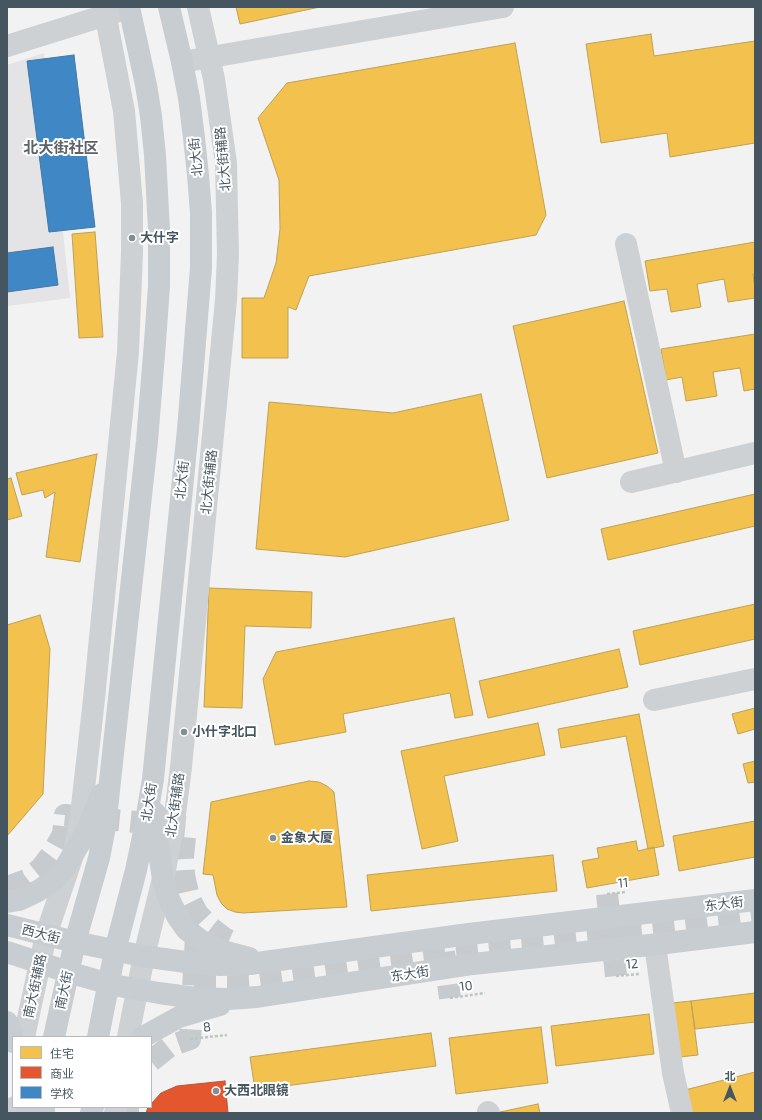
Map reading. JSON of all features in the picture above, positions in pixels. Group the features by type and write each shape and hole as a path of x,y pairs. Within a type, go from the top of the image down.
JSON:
{"main road":[{"name":"北大街","path":"115,951 136,870 153,778 187,437 201,268 201,213 191,114 182,62 169,7"},
{"path":"75,942 99,858 105,827 147,441 159,286 159,230 155,155 151,116 146,85 129,8"},
{"path":"7,902 19,900 38,891 54,880 66,866 84,836 112,767"},
{"path":"153,778 155,828 163,879 169,899 177,916 187,930 203,942 226,952 248,958 278,960"},
{"name":"东大街","path":"75,942 115,951 186,962 220,965 250,964 469,934 755,900"},
{"name":"西大街","path":"7,925 75,942"},
{"name":"东大街","path":"68,972 137,989 195,998 257,997 473,964 655,945 755,932"},
{"name":"南大街","path":"54,1036 75,942"},
{"path":"98,1036 115,951"},
{"name":"西大街","path":"7,952 68,972"},
{"path":"144,1036 179,1017 212,1006 257,997"},
{"path":"7,1022 12,1036"}],"street":[{"name":"北大街辅路","path":"144,956 163,879 174,822 181,767 226,300 228,255 226,162 214,79 198,7"},
{"path":"182,62 503,7"},
{"path":"7,46 105,11 129,8"},
{"path":"46,935 73,855 80,824 94,699 128,352 131,299 132,203 124,111 105,11"},
{"path":"626,244 676,472"},
{"path":"631,482 755,453"},
{"path":"654,700 755,679"},
{"name":"南大街辅路","path":"24,1036 46,935"},
{"path":"655,945 674,1073 682,1113"},
{"path":"128,1036 144,956"}],"path":[{"name":"11","path":"607,894 627,892"},
{"name":"12","path":"616,976 642,974"},
{"name":"10","path":"450,998 485,993"},
{"name":"8","path":"190,1039 227,1035"}],"shaded area":[{"path":"44,53 70,298 7,306 7,65"}],"building: 住宅":[{"path":"236,7 320,7 240,24"},
{"path":"651,34 654,56 755,41 755,143 670,157 667,133 601,143 586,44"},
{"path":"515,43 546,215 536,235 309,276 296,310 288,307 288,358 242,358 242,298 264,298 276,263 280,229 279,180 258,118 287,83"},
{"path":"95,232 103,337 79,338 72,234"},
{"path":"755,242 755,274 753,274 755,298 728,302 724,279 697,284 701,307 671,312 667,289 650,291 645,261"},
{"path":"624,301 658,453 547,478 513,326"},
{"path":"755,334 755,389 744,391 740,368 713,372 717,396 686,401 682,377 666,380 661,349"},
{"path":"481,394 509,520 345,557 256,549 269,402 393,413"},
{"path":"97,454 80,562 46,557 55,492 45,498 43,490 22,495 16,473"},
{"path":"11,478 22,516 7,520 7,479"},
{"path":"755,494 755,526 608,560 601,529"},
{"path":"209,588 312,592 311,628 245,626 242,708 204,707"},
{"path":"755,604 755,639 640,665 633,631"},
{"path":"40,615 50,649 43,794 7,836 7,625"},
{"path":"454,618 473,715 455,718 450,693 343,714 346,732 275,745 263,679 276,652"},
{"path":"619,649 628,687 488,718 479,681"},
{"path":"755,708 755,729 738,734 732,714"},
{"path":"639,714 664,846 648,849 626,736 561,748 558,729"},
{"path":"538,723 545,755 444,776 458,841 422,849 401,751"},
{"path":"755,761 755,782 748,783 743,764"},
{"name":"金象大厦","path":"309,781 319,782 334,792 347,907 243,913 227,909 221,903 217,895 213,875 203,874 211,802"},
{"path":"755,821 755,857 679,871 673,836"},
{"path":"636,841 638,851 654,847 659,875 587,888 582,861 599,858 597,848"},
{"path":"553,855 557,891 371,911 367,875"},
{"path":"755,993 755,1022 695,1029 691,1001"},
{"path":"691,1001 698,1055 680,1057 672,1003"},
{"path":"649,1014 654,1054 556,1066 551,1026"},
{"path":"541,1027 548,1083 456,1094 449,1038"},
{"path":"431,1033 436,1066 255,1090 250,1057"},
{"path":"755,1072 755,1112 691,1113 685,1090"},
{"path":"538,1104 540,1113 500,1113 500,1112"}],"building: 商业":[{"path":"225,1081 228,1113 146,1113 148,1108 152,1108 152,1103 161,1093 177,1086"}],"building: 学校":[{"path":"74,55 95,227 49,232 27,61"},
{"path":"53,247 58,285 7,292 7,253"}],"tunnel":[{"path":"7,887 26,880 41,868 53,852 63,834 65,815 186,827 183,857 184,875 189,897 197,913 210,927 224,938 238,944"},
{"path":"607,894 616,976"},
{"path":"194,981 259,979 444,952 755,918"},
{"path":"152,1060 170,1046 190,1039 197,920"},
{"path":"444,952 450,998"},
{"path":"128,1108 128,1113"}],"place":[{"name":"大什字","path":"132,238"},
{"name":"小什字北口","path":"184,732"},
{"name":"金象大厦","path":"273,838"},
{"name":"大西北眼镜","path":"216,1091"}],"district":[{"name":"北大街社区","path":"61,148"}]}
